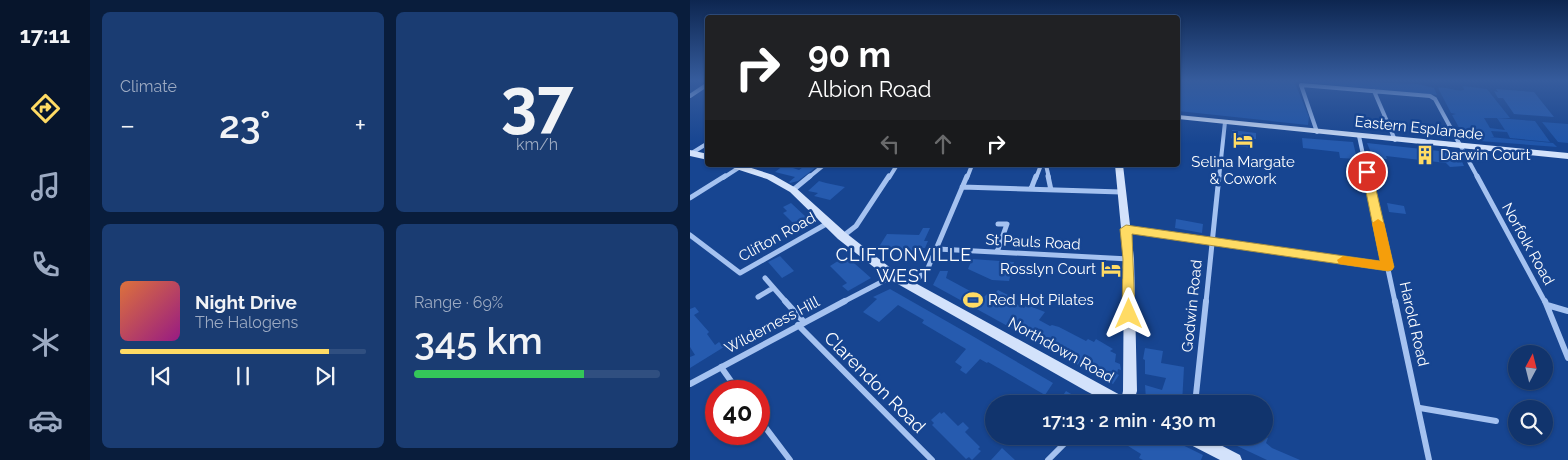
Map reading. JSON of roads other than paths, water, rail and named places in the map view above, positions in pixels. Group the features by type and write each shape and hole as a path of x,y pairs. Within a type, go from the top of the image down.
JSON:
{"main road":[{"name":"Eastern Esplanade","path":"1180,117 1567,158"},
{"path":"691,153 705,156"},
{"name":"Northdown Road","path":"742,167 770,177 793,190 842,236 910,287 1096,395"},
{"path":"1119,167 1129,259 1129,395"},
{"path":"1205,445 1226,458"}],"street":[{"path":"1306,101 1317,132"},
{"path":"1378,101 1395,140"},
{"name":"Norfolk Road","path":"1436,101 1547,305 1568,358"},
{"name":"Godwin Road","path":"1197,395 1225,122"},
{"name":"Harold Road","path":"1359,136 1430,460"},
{"path":"691,153 705,145"},
{"path":"690,198 737,167"},
{"path":"793,190 822,167"},
{"path":"842,236 856,226 896,167"},
{"path":"910,287 928,268 971,167"},
{"path":"1031,189 1040,167"},
{"path":"1046,167 1051,190"},
{"path":"962,187 1121,192"},
{"name":"Clifton Road","path":"690,235 740,273 828,223"},
{"path":"997,252 1008,224 998,224"},
{"path":"1126,229 1388,267"},
{"name":"St Pauls Road","path":"937,249 1129,259"},
{"name":"Wilderness Hill","path":"690,384 801,323 893,276"},
{"name":"Clarendon Road","path":"765,278 801,323 932,460"},
{"path":"758,297 773,288"},
{"path":"1547,305 1568,311"},
{"path":"721,367 730,380"},
{"path":"1420,408 1496,422"},
{"path":"770,433 790,460"},
{"path":"1048,460 1063,445"}],"place":[{"name":"Selina Margate & Cowork","path":"1243,140"},
{"name":"Darwin Court","path":"1425,155"},
{"name":"Rosslyn Court","path":"1111,269"},
{"name":"Red Hot Pilates","path":"973,300"}],"district":[{"name":"CLIFTONVILLE WEST","path":"904,264"}]}
